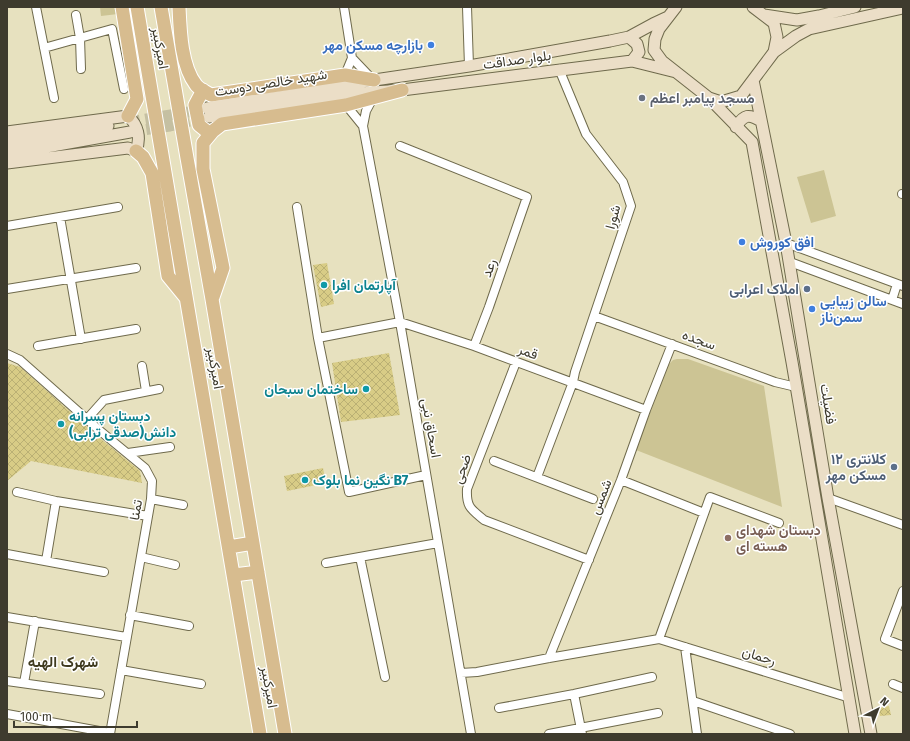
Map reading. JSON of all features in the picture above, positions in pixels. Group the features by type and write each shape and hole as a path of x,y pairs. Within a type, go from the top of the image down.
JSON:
{"main road":[{"path":"122,7 137,99 129,123"},
{"name":"امیرکبیر","path":"137,7 260,734"},
{"name":"امیرکبیر","path":"161,7 285,734"},
{"path":"179,7 182,48 190,76 196,86 211,95 343,91 373,98 402,90"},
{"path":"212,299 223,268 203,169 203,143 213,130 222,124 365,85"},
{"path":"203,90 195,105 199,125 210,134"},
{"path":"136,151 143,157 152,172 168,276 187,299"},
{"path":"229,547 253,543"},
{"path":"234,575 258,572"}],"street":[{"path":"36,7 54,98"},
{"path":"344,7 352,58 365,85"},
{"path":"467,7 469,66"},
{"path":"668,17 676,7"},
{"path":"753,7 774,23 777,37 774,52"},
{"path":"763,14 797,20 855,7"},
{"path":"709,98 721,102 730,101 741,96 774,52 809,28 903,8"},
{"path":"76,15 80,38 81,69"},
{"name":"بلوار صداقت","path":"365,85 629,37 668,17"},
{"name":"فضیلت","path":"668,17 655,39 654,50 662,61 709,98 752,142 774,260 855,734"},
{"path":"44,48 112,29 124,89"},
{"path":"629,37 637,44 639,52 632,61"},
{"path":"352,58 343,91 363,126"},
{"name":"بلوار صداقت","path":"365,85 402,90 632,61 676,72"},
{"name":"شورا","path":"537,477 573,382 575,372 631,206 623,182 586,134 559,69"},
{"name":"فضیلت","path":"753,80 790,262 828,498 871,734"},
{"name":"شهید خالصی دوست","path":"208,112 343,91 365,85"},
{"path":"363,126 366,111 373,98"},
{"path":"736,127 739,121 745,116 752,116 761,121"},
{"path":"7,154 129,123 132,120 138,131 140,143 136,151 128,148 7,163"},
{"path":"7,132 129,123"},
{"path":"7,143 129,123"},
{"name":"اسحاق نبی","path":"363,126 400,322 471,734"},
{"name":"رعد","path":"400,146 527,197 474,346"},
{"path":"7,226 118,207"},
{"path":"297,207 318,338 349,492 426,476"},
{"path":"60,217 81,338"},
{"path":"770,242 786,243 900,285 892,300"},
{"path":"774,260 790,262 903,304"},
{"path":"7,289 136,268"},
{"name":"سجده","path":"594,316 775,382 796,387"},
{"path":"318,338 400,322"},
{"name":"قمر","path":"400,322 474,346 646,410"},
{"path":"38,346 136,329"},
{"name":"شمس","path":"549,658 621,480 672,344"},
{"name":"تمنا","path":"7,354 20,360 99,430 128,453 145,468 152,481 151,499 110,734"},
{"name":"ضحی","path":"516,362 467,489 466,501 473,511 484,520 589,560"},
{"path":"142,366 146,391"},
{"path":"87,419 104,400 159,389"},
{"path":"128,453 170,447"},
{"path":"494,461 593,499"},
{"path":"621,480 704,513"},
{"path":"17,492 56,501 148,516"},
{"path":"461,673 477,672 659,639 710,497 778,523"},
{"path":"828,498 903,525"},
{"path":"151,499 183,505"},
{"path":"46,561 56,501"},
{"path":"326,563 438,543"},
{"path":"7,554 104,572"},
{"path":"141,557 175,565"},
{"path":"360,557 385,677"},
{"path":"903,591 885,640 903,646"},
{"path":"130,615 189,626"},
{"path":"7,617 126,637"},
{"path":"24,683 35,622"},
{"name":"رحمان","path":"659,639 850,698"},
{"path":"686,647 697,734"},
{"path":"121,670 201,684"},
{"path":"499,708 652,677"},
{"path":"7,681 100,694"},
{"path":"894,684 903,688"},
{"path":"574,694 581,731"},
{"path":"850,698 864,696"},
{"path":"693,701 790,734"},
{"path":"549,734 581,731 658,713"},
{"path":"7,714 110,734"}],"shaded area":[{"path":"100,7 117,7 118,14 101,16"},
{"path":"824,170 836,216 811,223 797,177"},
{"path":"688,359 764,386 782,507 636,450 668,365 673,360"}],"building":[{"name":"آپارتمان افرا","path":"327,263 334,304 321,307 313,265"},
{"name":"ساختمان سبحان","path":"389,353 400,415 341,422 332,363"},
{"name":"دبستان پسرانه دانش(صدقی ترابی)","path":"7,363 20,367 95,434 140,471 142,483 31,461 7,481"},
{"name":"نگین نما بلوک B7","path":"323,468 326,483 287,491 284,476"},
{"path":"889,706 891,715 880,716 878,708"}],"tunnel":[{"path":"129,122 205,109"},
{"path":"130,132 170,126 206,117"}],"place":[{"name":"بازارچه مسکن مهر","path":"431,45"},
{"name":"مسجد پیامبر اعظم","path":"642,98"},
{"name":"افق کوروش","path":"742,242"},
{"name":"آپارتمان افرا","path":"324,285"},
{"name":"املاک اعرابی","path":"807,289"},
{"name":"سالن زیبایی سمن‌ناز","path":"812,309"},
{"name":"ساختمان سبحان","path":"366,389"},
{"name":"دبستان پسرانه دانش(صدقی ترابی)","path":"61,424"},
{"name":"کلانتری ۱۲ مسکن مهر","path":"894,467"},
{"name":"نگین نما بلوک B7","path":"305,480"},
{"name":"دبستان شهدای هسته ای","path":"728,538"}],"district":[{"name":"شهرک الهیه","path":"63,662"}]}
